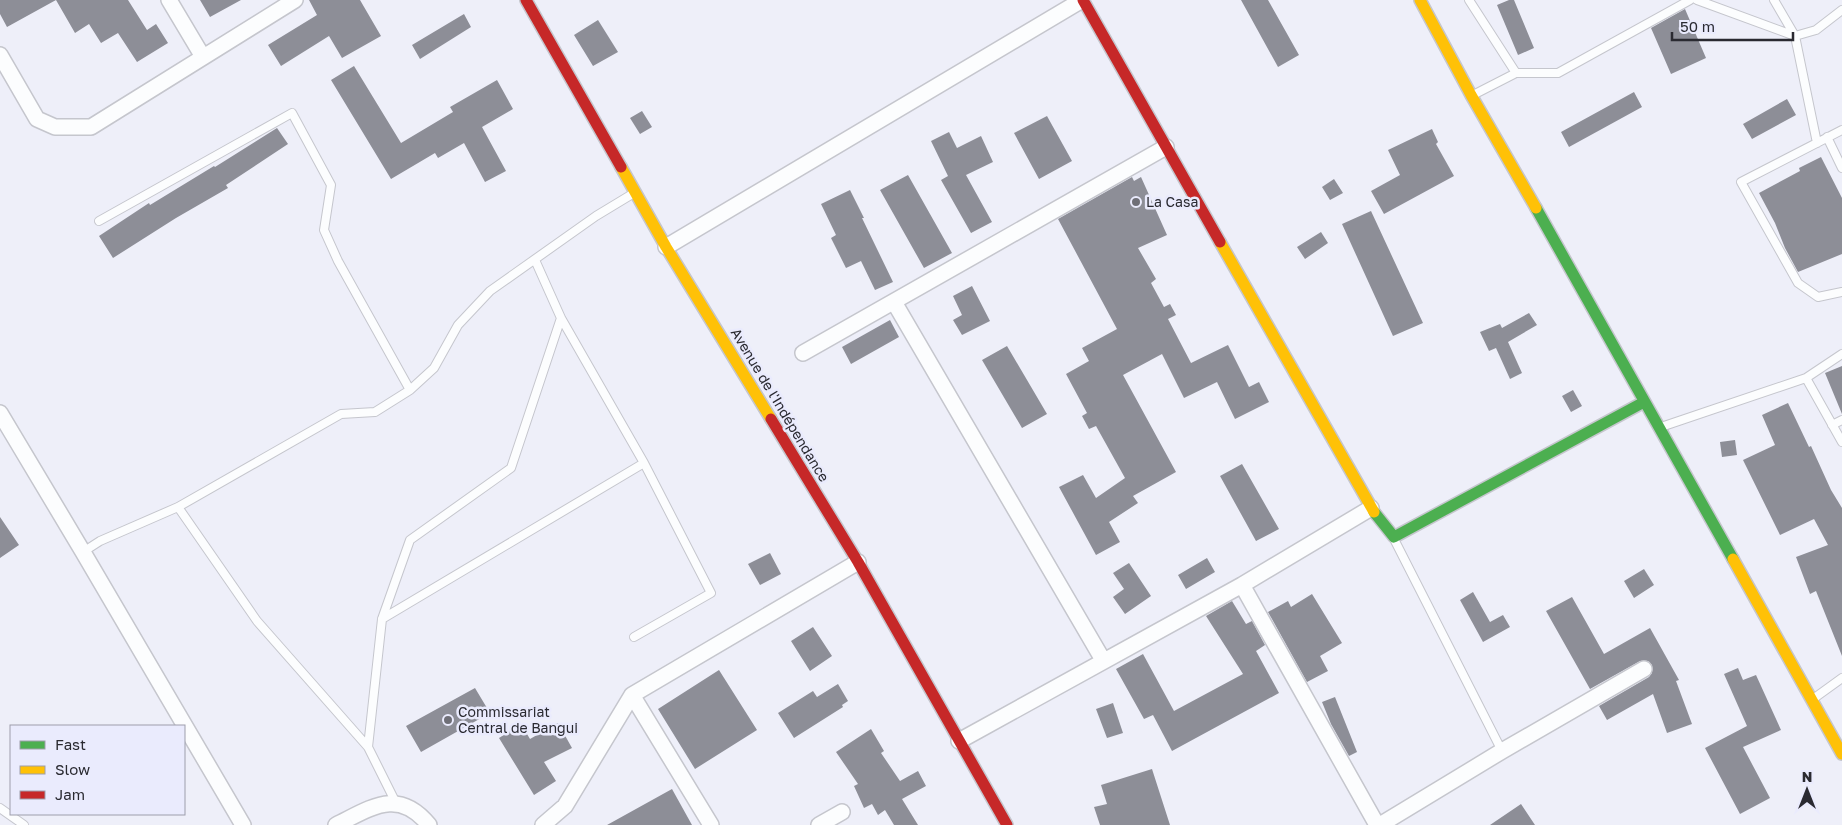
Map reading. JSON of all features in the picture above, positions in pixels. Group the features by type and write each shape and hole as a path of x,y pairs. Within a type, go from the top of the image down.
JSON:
{"street":[{"path":"169,0 203,57"},
{"path":"0,55 38,119 56,127 91,127 295,0"},
{"name":"Avenue de l'Indépendance","path":"526,0 666,247 858,562 1007,825"},
{"path":"666,247 1082,0 1371,508 1394,537 1644,402"},
{"path":"1425,4 1471,95 1577,279 1842,754"},
{"path":"803,353 1166,148"},
{"path":"894,302 1103,660"},
{"path":"0,413 184,725"},
{"path":"959,741 1242,585 1371,508"},
{"path":"544,825 565,806 632,695 858,562"},
{"path":"1242,585 1379,825 1644,669"},
{"path":"632,695 711,825"},
{"path":"185,726 243,825"},
{"path":"336,825 377,805 396,803 420,814 429,825"},
{"path":"819,825 842,812"}],"lane":[{"path":"1469,0 1516,73"},
{"path":"1471,95 1516,73 1558,72 1690,0"},
{"path":"1697,0 1795,36 1816,30 1842,10"},
{"path":"1774,0 1795,36 1817,143"},
{"path":"99,221 292,113 331,185 324,230 338,261 410,390"},
{"path":"1842,130 1741,182 1798,283 1818,297 1842,292"},
{"path":"1827,137 1842,168"},
{"path":"83,552 100,541 178,507 340,414 375,412 410,390 434,368 458,326 490,291 596,216 635,192"},
{"path":"535,260 561,318 644,463 711,593 634,636"},
{"path":"368,747 382,619 410,540 511,468 561,318"},
{"path":"1659,428 1806,378 1842,354"},
{"path":"1806,378 1842,442"},
{"path":"1832,425 1842,420"},
{"path":"382,619 644,463"},
{"path":"178,507 257,621 368,747 396,803"},
{"path":"1394,537 1502,751"},
{"path":"1812,700 1842,678"},
{"path":"0,808 24,825"}],"building":[{"path":"0,0 56,0 7,27 0,14"},
{"path":"56,0 128,0 147,30 156,24 168,43 137,62 118,33 101,43 89,24 75,33"},
{"path":"200,0 241,0 210,17"},
{"path":"309,0 360,0 381,36 342,58 329,36 281,66 268,45 317,15"},
{"path":"1241,0 1268,0 1299,55 1278,67"},
{"path":"1514,0 1534,48 1518,55 1497,5"},
{"path":"1685,9 1706,58 1671,74 1651,28"},
{"path":"464,14 471,27 420,59 412,45"},
{"path":"598,20 618,52 593,66 574,35"},
{"path":"354,66 401,143 453,112 450,107 497,80 513,109 482,127 506,171 485,182 464,143 438,158 435,153 391,179 331,80"},
{"path":"1634,92 1642,107 1569,147 1561,132"},
{"path":"1787,99 1796,115 1752,139 1743,124"},
{"path":"642,111 652,127 640,134 630,118"},
{"path":"1047,116 1072,161 1039,179 1014,133"},
{"path":"277,128 288,144 226,185 228,188 113,258 99,236 149,203 150,205 215,167"},
{"path":"1432,129 1438,142 1436,144 1454,176 1384,214 1371,191 1400,175 1388,150"},
{"path":"949,132 957,148 981,136 993,162 966,175 992,222 971,233 941,180 948,176 931,141"},
{"path":"1821,157 1842,198 1842,254 1798,272 1759,193 1800,171 1799,168"},
{"path":"908,175 952,253 924,268 880,190"},
{"path":"1132,177 1134,181 1141,177 1167,235 1138,248 1156,279 1151,283 1164,307 1170,304 1176,315 1168,319 1191,363 1228,345 1249,387 1259,382 1269,402 1235,419 1217,382 1184,398 1162,354 1123,375 1176,472 1133,496 1138,503 1109,522 1120,542 1096,555 1059,487 1083,475 1096,498 1125,478 1096,426 1089,429 1082,416 1087,413 1066,374 1089,361 1082,348 1117,329 1058,219"},
{"path":"1334,179 1343,193 1330,200 1322,187"},
{"path":"850,190 893,282 875,290 861,261 846,268 831,238 836,235 821,204"},
{"path":"1371,211 1423,323 1393,336 1342,224"},
{"path":"1321,232 1328,243 1305,259 1297,247"},
{"path":"972,286 990,321 962,335 953,320 962,315 953,296"},
{"path":"1529,313 1537,325 1508,342 1522,373 1510,379 1496,348 1489,351 1480,332 1500,324 1502,328"},
{"path":"890,320 899,337 851,364 842,347"},
{"path":"1007,346 1047,414 1022,428 982,360"},
{"path":"1842,366 1842,414 1825,373"},
{"path":"1573,390 1582,406 1571,412 1562,396"},
{"path":"1788,403 1809,447 1811,446 1831,490 1842,508 1842,656 1816,591 1810,594 1796,557 1828,545 1814,519 1780,535 1743,460 1775,445 1762,415"},
{"path":"1735,440 1737,455 1722,457 1720,442"},
{"path":"1242,464 1279,529 1256,541 1220,476"},
{"path":"0,517 19,545 0,558"},
{"path":"770,553 781,574 760,585 748,564"},
{"path":"1207,558 1215,572 1186,589 1178,575"},
{"path":"1129,563 1151,596 1125,614 1113,597 1124,589 1113,573"},
{"path":"1644,569 1654,585 1634,598 1624,581"},
{"path":"1473,592 1490,622 1503,615 1510,627 1483,642 1460,600"},
{"path":"1312,594 1342,643 1320,656 1328,671 1307,682 1268,612 1288,601 1291,607"},
{"path":"1572,597 1604,654 1650,628 1679,680 1676,681 1692,724 1667,733 1653,694 1607,720 1599,706 1649,677 1652,673 1652,665 1648,661 1640,661 1590,689 1546,611"},
{"path":"1232,601 1246,624 1252,621 1265,645 1256,651 1279,693 1172,751 1153,715 1144,719 1116,669 1143,654 1174,711 1243,674 1206,616"},
{"path":"813,627 832,656 810,671 791,641"},
{"path":"1738,668 1743,680 1756,675 1781,730 1743,747 1770,798 1740,814 1705,748 1747,726 1724,674"},
{"path":"719,670 757,730 695,769 658,709"},
{"path":"838,684 848,701 842,705 843,707 794,738 778,713 813,691 817,697"},
{"name":"Commissariat Central de Bangui","path":"475,688 490,713 421,752 406,726"},
{"path":"1335,697 1357,752 1349,756 1331,724 1322,702"},
{"path":"1113,703 1123,733 1107,738 1096,709"},
{"path":"558,723 572,748 544,762 556,781 534,795 499,738 521,724 530,739"},
{"path":"871,729 884,751 881,753 900,781 918,771 926,786 902,799 918,825 894,825 885,810 878,815 872,804 864,808 854,786 858,784 836,752"},
{"path":"1152,769 1170,825 1100,825 1094,807 1107,804 1101,785"},
{"path":"672,789 692,825 607,825"},
{"path":"1521,804 1535,825 1490,825"}],"traffic: fast":[{"path":"1536,208 1733,559"},
{"path":"1374,512 1394,537 1644,402"}],"traffic: slow":[{"path":"1420,0 1471,95 1536,208"},
{"path":"621,167 666,247 771,419"},
{"path":"1220,242 1374,512"},
{"path":"1733,559 1842,754"}],"traffic: jam":[{"path":"526,0 621,167"},
{"path":"1083,0 1220,242"},
{"path":"771,419 858,562 1007,825"}],"place":[{"name":"La Casa","path":"1136,202"},
{"name":"Commissariat Central de Bangui","path":"448,720"}]}
